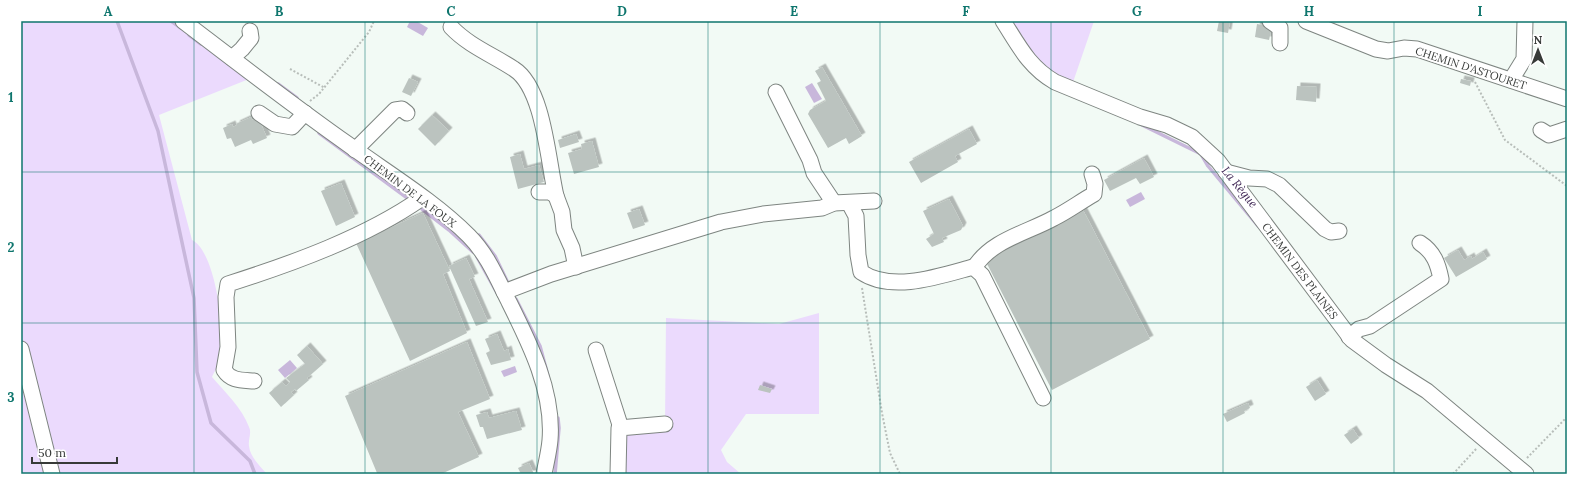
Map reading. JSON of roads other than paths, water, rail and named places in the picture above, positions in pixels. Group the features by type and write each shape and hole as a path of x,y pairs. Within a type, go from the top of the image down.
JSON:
{"street":[{"name":"CHEMIN DE LA FOUX","path":"182,21 422,198 470,236 482,251 504,292 532,351 543,384 550,439 544,474"},
{"name":"CHEMIN DES PLAINES","path":"1003,21 1028,62 1044,76 1062,85 1140,117 1167,125 1192,137 1218,161 1350,337 1362,349 1427,391 1521,470"},
{"path":"1270,21 1280,28 1280,43"},
{"name":"CHEMIN D'ASTOURET","path":"1306,21 1376,49 1388,51 1404,48 1418,49 1567,99"},
{"path":"1511,80 1524,60 1525,21"},
{"path":"451,27 481,50 515,69 526,79 534,92 556,196 562,212 564,230 572,248 576,267"},
{"path":"232,58 242,50 251,38 250,31"},
{"path":"776,92 810,160 814,173 856,216 858,255 861,272 870,278 885,282 932,279 973,266 982,275 1043,398"},
{"path":"355,150 395,110 402,109 407,113"},
{"path":"259,113 275,124 292,127 302,110"},
{"path":"1541,130 1549,135 1567,129"},
{"path":"1226,172 1249,178 1267,179 1279,185 1325,229 1331,232 1339,231"},
{"path":"974,268 980,258 993,248 1054,218 1094,194 1095,184 1092,174"},
{"path":"539,192 550,192 556,196"},
{"path":"254,381 238,380 229,377 224,370 228,347 226,297 228,284 338,243 409,207 422,198"},
{"path":"504,292 576,267 721,222 763,214 822,208 842,203 874,200"},
{"path":"1350,337 1359,329 1370,326 1441,279 1438,264 1429,249 1420,243"},
{"path":"21,349 52,474"},
{"path":"596,350 620,428 618,474"},
{"path":"620,428 665,424"}],"waterway":[{"path":"117,21 158,131 194,298 197,372 211,423 250,461 255,474"},
{"path":"171,21 181,28"},
{"path":"189,35 201,44"},
{"path":"278,84 297,98"},
{"name":"La Règue","path":"1142,125 1201,154 1208,166 1258,226"},
{"path":"319,133 410,200"},
{"path":"422,209 449,230 473,252"},
{"path":"479,235 495,256 508,283"},
{"path":"477,257 497,293"},
{"path":"516,299 540,346 548,376"},
{"path":"555,474 559,428 558,418"}]}
